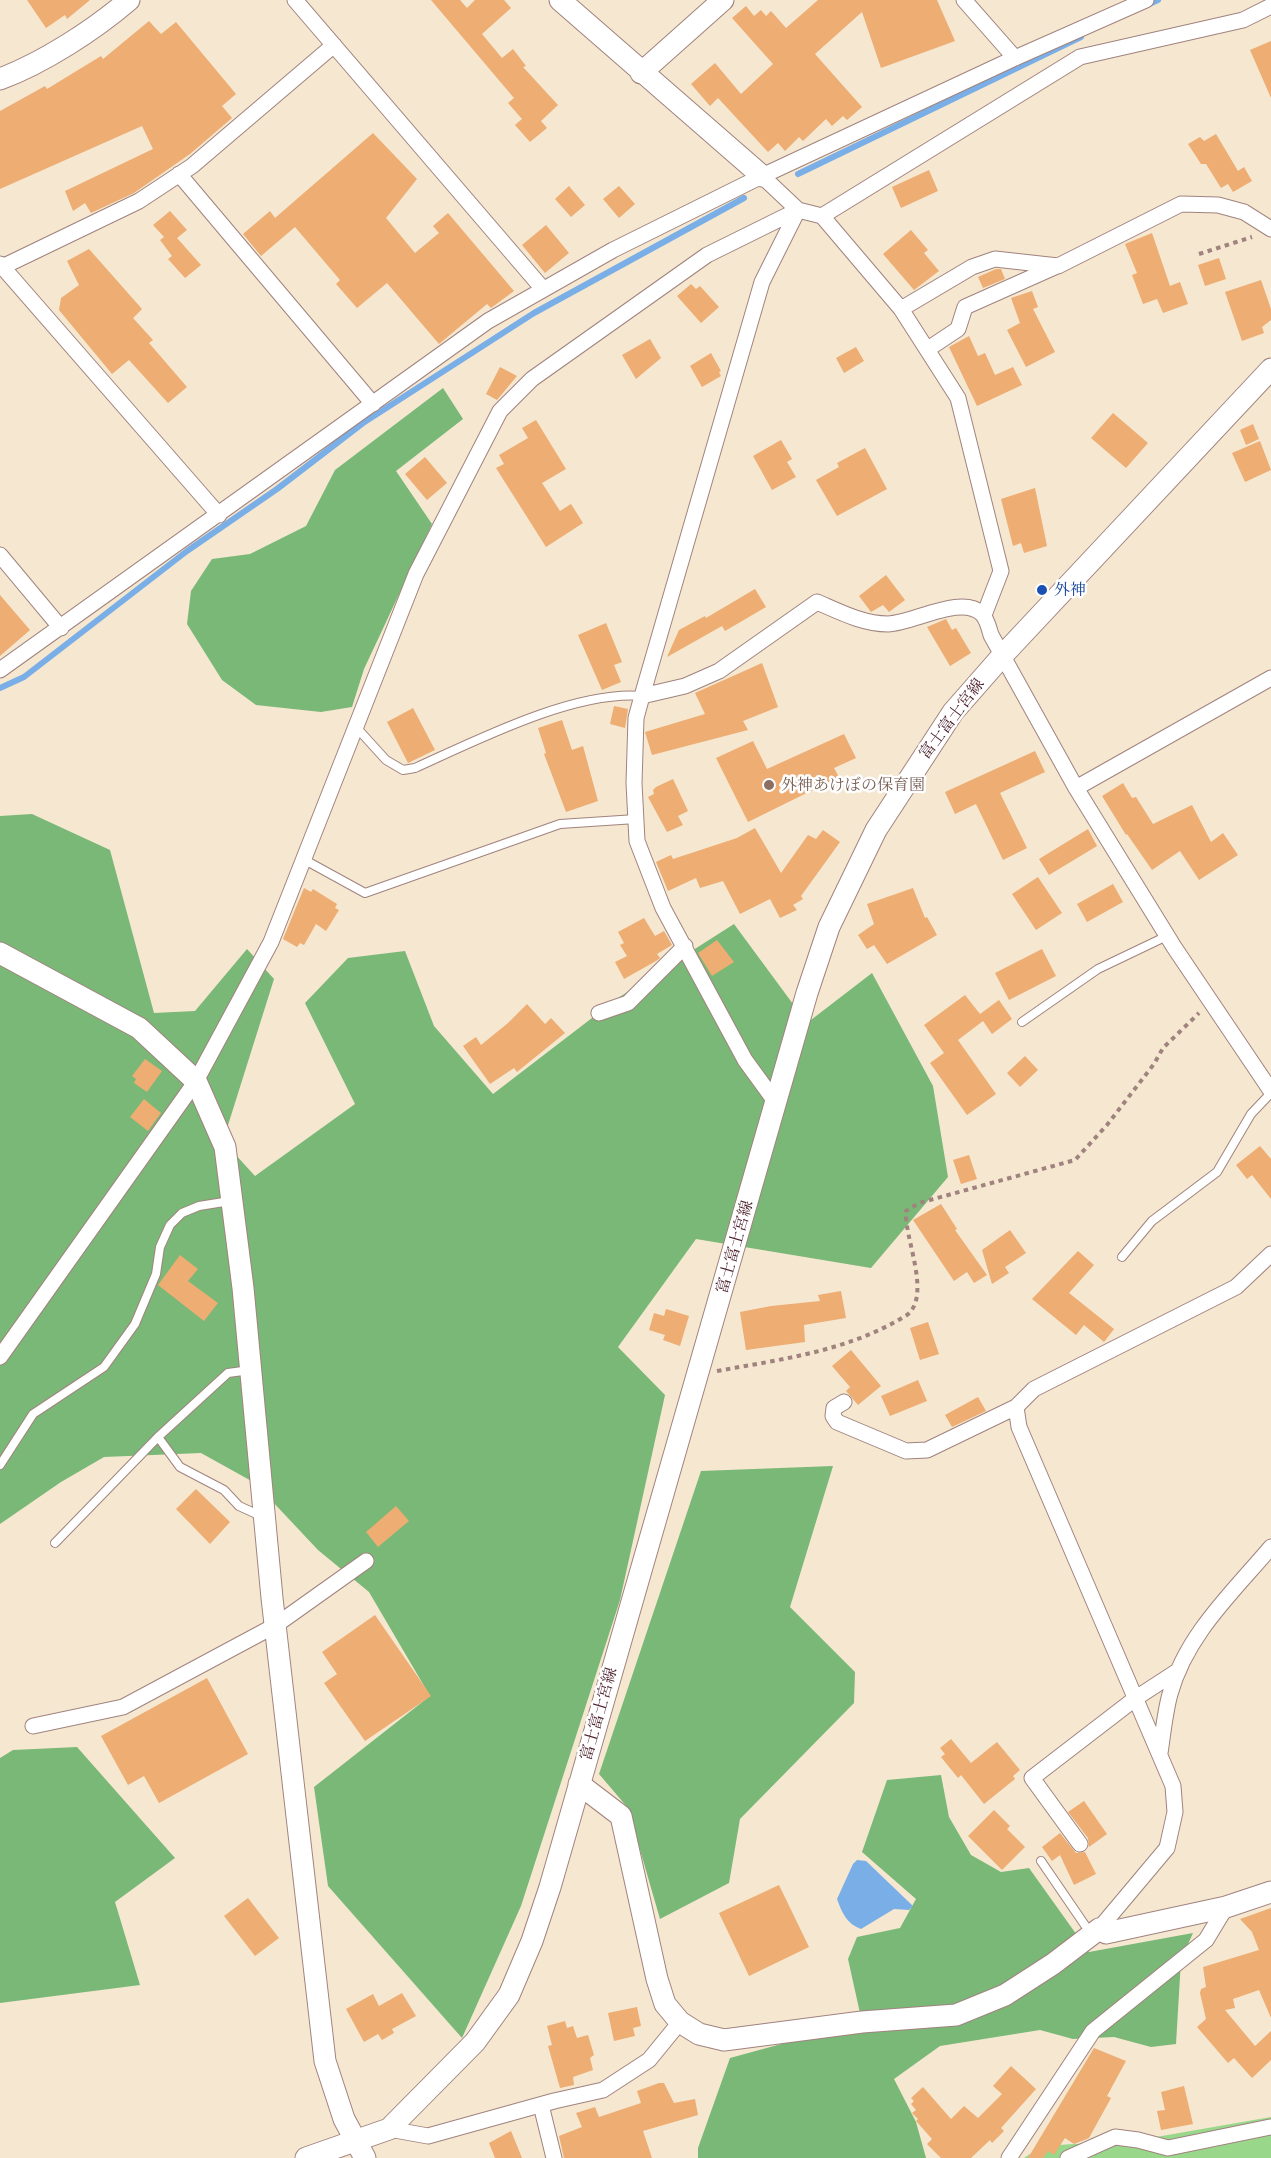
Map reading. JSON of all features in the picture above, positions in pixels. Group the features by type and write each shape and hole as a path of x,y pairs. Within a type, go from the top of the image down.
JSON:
{"street":[{"path":"0,79 65,45 109,17 129,0"},
{"path":"295,0 543,289"},
{"path":"560,0 798,210 822,216 901,309 957,398 1001,571 984,615"},
{"path":"641,73 723,0"},
{"path":"964,0 1015,58"},
{"path":"0,670 488,321 613,250 762,176 1144,0"},
{"path":"822,216 1080,57 1243,20 1271,6"},
{"path":"219,514 0,267 139,201 179,174 334,45"},
{"path":"179,174 373,404"},
{"path":"928,349 958,329 965,307 1058,266 1181,204 1218,205 1245,212 1266,231"},
{"path":"777,1104 745,1060 663,908 637,841 633,783 636,718 642,696 762,282 798,210"},
{"path":"0,1358 196,1081 271,942 416,574 500,411 532,379 707,255 798,210"},
{"path":"901,309 950,278 995,259 1058,266"},
{"name":"富士富士宮線","path":"306,2158 360,2150 389,2129 475,2042 509,1995 532,1941 777,1104 807,993 829,927 853,872 876,830 953,712 1003,655 1271,369"},
{"path":"0,555 61,628"},
{"path":"642,696 685,686 719,671 817,602 857,619 888,624 931,615 953,607 973,608 984,615 1003,655 1076,788 1167,936 1271,1092"},
{"path":"1076,788 1271,678"},
{"path":"599,1013 628,1003 685,946"},
{"path":"0,952 139,1028 196,1081 225,1147 325,2061 360,2150"},
{"path":"844,1402 834,1408 833,1416 837,1422 906,1451 927,1450 1016,1407 1034,1389 1236,1287 1271,1254"},
{"path":"579,1784 621,1816 657,1979 665,2004 680,2022 699,2034 724,2040 862,2022 956,2015 1005,1995 1095,1932 1167,1848 1175,1812 1173,1786 1019,1427 1016,1407"},
{"path":"1160,1753 1170,1694 1196,1636 1271,1547"},
{"path":"33,1726 123,1707 276,1625 366,1562"},
{"path":"1080,1845 1032,1778 1136,1698 1179,1670"},
{"path":"1095,1932 1106,1933 1226,1907 1271,1892"},
{"path":"1009,2158 1093,2031 1206,1940 1226,1907"},
{"path":"389,2129 428,2136 541,2104 603,2090 649,2060 680,2022"},
{"path":"541,2104 554,2158"},
{"path":"1068,2158 1115,2137 1168,2148 1270,2127"}],"lane":[{"path":"356,727 386,759 403,770 415,768 501,729 599,697 623,694 642,696"},
{"path":"303,859 365,892 560,824 636,819"},
{"path":"1022,1022 1098,969 1167,936"},
{"path":"1122,1257 1152,1221 1216,1172 1251,1114 1271,1092"},
{"path":"0,1465 33,1414 104,1367 135,1324 156,1274 160,1247 170,1225 182,1213 200,1206 232,1201"},
{"path":"55,1543 158,1437 228,1373 250,1370"},
{"path":"158,1437 180,1467 224,1490 239,1506 265,1517"},
{"path":"1041,1861 1095,1932"}],"path":[{"path":"1199,254 1266,231"},
{"path":"698,1374 821,1352 858,1340 907,1315 913,1310 918,1296 912,1250 905,1222 906,1210 920,1203 1075,1160 1107,1125 1154,1064 1163,1048 1200,1012 1213,1006"}],"green space":[{"path":"443,388 463,419 396,471 432,524 364,669 352,707 321,712 256,705 222,680 187,624 191,591 212,559 250,554 306,526 335,470"},
{"path":"32,814 110,850 154,1013 195,1011 247,949 274,979 223,1141 255,1176 355,1104 305,1003 348,958 405,951 434,1026 493,1094 618,998 734,924 807,1023 872,973 933,1086 948,1177 871,1268 696,1239 618,1347 665,1395 620,1600 521,1906 462,2038 328,1886 314,1787 430,1696 369,1592 318,1550 255,1483 201,1453 104,1457 61,1482 0,1524 0,816"},
{"path":"833,1466 790,1607 855,1672 854,1703 740,1819 729,1883 660,1919 628,1808 599,1774 701,1471"},
{"path":"77,1747 175,1858 115,1902 140,1985 0,2003 0,1758 13,1750"},
{"path":"941,1775 949,1817 971,1855 1001,1872 1029,1868 1089,1952 1193,1933 1181,1960 1176,2044 1151,2047 1114,2037 1073,2039 1040,2030 940,2046 894,2079 916,2122 926,2158 698,2158 698,2148 730,2058 862,2022 848,1959 857,1937 900,1928 916,1899 862,1852 887,1780"},
{"path":"1271,2117 1271,2158 1024,2158 1042,2146 1139,2140"}],"water":[{"path":"857,1860 866,1861 913,1906 909,1910 894,1909 861,1929 852,1924 843,1913 837,1899"}],"building":[{"path":"27,0 90,0 67,19 65,15 46,28"},
{"path":"431,0 460,0 467,8 475,0 504,0 511,8 482,34 502,58 513,49 526,66 523,67 558,105 541,121 547,128 530,142 515,125 522,119 508,103 514,98"},
{"path":"818,0 937,0 955,41 881,68 862,12 815,54 862,107 847,120 843,116 832,126 826,119 803,141 799,137 785,151 778,143 768,152 718,98 710,106 691,84 715,63 741,94 773,64 732,18 746,6 754,16 761,10 766,16 771,11 786,28"},
{"path":"149,21 161,34 176,22 236,94 222,106 232,118 190,154 134,193 91,213 85,203 73,211 65,191 153,149 142,126 0,189 0,111 45,86 47,89 101,56 103,59"},
{"path":"1271,41 1271,98 1250,50"},
{"path":"373,133 417,179 386,218 415,253 439,233 433,226 448,213 514,291 491,308 487,304 439,344 387,283 357,308 336,284 340,280 295,227 261,256 243,234 270,211 275,218"},
{"path":"1216,134 1238,171 1244,167 1252,181 1233,192 1228,184 1221,188 1206,164 1201,164 1188,144 1200,137 1204,141"},
{"path":"929,170 938,191 901,208 892,187"},
{"path":"569,186 585,205 571,217 555,199"},
{"path":"619,186 635,204 619,218 603,199"},
{"path":"170,211 187,230 177,238 201,265 185,278 168,259 172,256 160,240 164,237 153,225"},
{"path":"546,225 569,253 545,273 522,245"},
{"path":"911,230 928,250 924,253 939,271 914,290 883,254"},
{"path":"1152,233 1170,286 1180,282 1188,304 1163,313 1157,299 1143,304 1132,275 1137,273 1125,244"},
{"path":"89,249 142,309 133,318 153,340 149,343 187,387 168,403 129,360 112,374 59,310 61,298 79,285 67,261"},
{"path":"1219,258 1226,279 1205,286 1198,265"},
{"path":"1001,269 1005,279 983,288 978,277"},
{"path":"1261,280 1271,309 1271,320 1262,327 1264,333 1242,341 1225,292"},
{"path":"691,284 696,289 700,286 719,307 701,323 677,296"},
{"path":"1032,291 1038,307 1033,309 1055,352 1026,367 1007,330 1020,323 1011,298"},
{"path":"969,336 978,356 985,353 995,375 1013,367 1022,385 977,406 949,347"},
{"path":"650,339 661,358 636,379 622,355"},
{"path":"856,347 864,361 844,373 836,358"},
{"path":"711,353 721,371 719,372 721,376 702,387 690,366"},
{"path":"500,367 517,376 497,400 486,394"},
{"path":"1113,413 1148,443 1126,468 1091,438"},
{"path":"536,420 566,469 542,483 560,511 571,504 583,523 546,547 496,468 504,464 499,455 528,438 522,428"},
{"path":"1253,424 1259,439 1246,445 1240,430"},
{"path":"781,440 792,459 787,462 796,477 772,490 753,456"},
{"path":"1260,441 1271,470 1245,482 1232,453"},
{"path":"865,448 887,489 837,516 816,480 839,467 837,463"},
{"path":"425,457 447,483 427,500 405,474"},
{"path":"1035,488 1047,546 1024,553 1021,543 1013,546 1001,499"},
{"path":"886,575 905,600 889,612 883,605 871,612 859,596"},
{"path":"755,589 766,607 725,631 722,626 667,657 679,630 705,616 706,618"},
{"path":"0,595 30,630 0,656"},
{"path":"946,619 952,630 956,628 971,653 950,666 927,627"},
{"path":"606,623 622,662 614,665 621,682 602,690 578,635"},
{"path":"762,663 778,707 743,721 748,730 652,755 645,732 705,714 695,693"},
{"path":"614,706 628,709 625,728 610,724"},
{"path":"413,708 435,750 408,763 387,722"},
{"path":"562,720 572,750 583,746 598,801 566,812 544,754 546,753 538,728"},
{"path":"844,734 856,758 834,768 839,777 748,822 716,758 753,741 767,769"},
{"path":"1035,751 1045,772 1000,793 1027,848 1003,860 976,804 955,814 945,792"},
{"path":"673,779 688,811 678,816 683,825 667,832 648,797 654,794 653,790 656,787"},
{"path":"1123,783 1132,798 1136,797 1153,824 1192,805 1211,842 1223,833 1238,855 1199,880 1180,851 1152,870 1126,835 1102,796"},
{"path":"755,828 781,873 808,835 816,839 823,830 840,842 801,896 803,899 793,905 797,910 780,918 770,899 740,914 723,881 700,888 696,878 668,891 656,862 671,855 673,859 737,838"},
{"path":"1088,829 1097,846 1049,875 1039,859"},
{"path":"1038,877 1062,913 1036,930 1012,894"},
{"path":"1113,884 1123,902 1087,922 1077,904"},
{"path":"304,888 311,892 313,889 337,904 335,908 339,910 326,931 316,924 304,945 300,943 297,947 283,939"},
{"path":"913,888 925,918 927,917 937,935 887,964 874,945 867,949 858,935 874,924 867,904"},
{"path":"644,918 655,936 664,931 672,945 657,954 660,958 656,961 624,979 615,962 627,956 620,945 624,943 618,932"},
{"path":"717,940 734,962 712,976 698,953"},
{"path":"1042,949 1056,976 1009,1000 995,973"},
{"path":"965,995 980,1014 999,1000 1012,1019 992,1034 983,1021 958,1040 996,1094 967,1115 930,1063 944,1053 924,1025"},
{"path":"527,1004 545,1024 551,1018 565,1033 517,1072 514,1068 490,1084 463,1046 476,1037 481,1045"},
{"path":"1025,1056 1038,1070 1020,1087 1007,1073"},
{"path":"145,1059 162,1071 147,1092 134,1083 136,1079 132,1076"},
{"path":"144,1099 161,1113 148,1131 130,1117"},
{"path":"1260,1146 1271,1159 1271,1199 1252,1175 1247,1179 1236,1165"},
{"path":"969,1155 977,1179 961,1184 953,1160"},
{"path":"941,1204 957,1229 955,1230 987,1275 974,1283 967,1272 954,1281 913,1220"},
{"path":"1010,1230 1026,1253 1005,1267 1009,1273 992,1284 982,1250"},
{"path":"1078,1251 1094,1265 1069,1293 1114,1329 1104,1342 1084,1325 1076,1335 1032,1299"},
{"path":"180,1255 198,1269 188,1281 218,1303 204,1321 158,1285"},
{"path":"841,1291 846,1318 804,1325 805,1342 746,1350 740,1312 820,1301 818,1295"},
{"path":"666,1309 689,1316 680,1346 663,1340 665,1335 649,1330 654,1313 664,1316"},
{"path":"928,1322 939,1354 920,1360 910,1328"},
{"path":"851,1350 881,1386 858,1405 846,1391 850,1387 832,1366"},
{"path":"918,1380 927,1401 890,1416 881,1396"},
{"path":"978,1397 986,1411 952,1427 945,1415"},
{"path":"196,1489 230,1522 210,1544 176,1509"},
{"path":"396,1506 409,1521 378,1547 366,1532"},
{"path":"375,1615 431,1696 365,1741 324,1683 337,1674 322,1652"},
{"path":"207,1678 248,1754 159,1803 144,1776 128,1785 101,1736"},
{"path":"951,1739 971,1763 997,1742 1020,1770 1013,1776 1015,1779 984,1804 961,1775 958,1778 941,1757 945,1754 940,1748"},
{"path":"1084,1801 1107,1834 1089,1847 1088,1838 1068,1812"},
{"path":"994,1810 1010,1826 1007,1829 1025,1847 1002,1870 968,1836"},
{"path":"1060,1833 1076,1853 1085,1852 1096,1874 1074,1885 1060,1855 1052,1861 1042,1847"},
{"path":"779,1885 809,1947 749,1976 719,1913"},
{"path":"248,1898 279,1938 255,1956 224,1916"},
{"path":"1271,1908 1271,2018 1259,1990 1233,1999 1235,2008 1225,2010 1255,2046 1271,2031 1271,2060 1252,2078 1234,2058 1228,2063 1197,2027 1206,2019 1200,1993 1201,1989 1206,1987 1203,1967 1259,1950 1252,1932 1240,1919"},
{"path":"402,1993 416,2016 392,2029 394,2033 382,2040 378,2034 364,2042 346,2009 373,1994 379,2006"},
{"path":"637,2007 641,2026 633,2028 635,2036 614,2041 608,2013"},
{"path":"565,2021 567,2028 573,2026 577,2038 588,2035 594,2055 590,2058 593,2070 573,2077 574,2085 560,2088 548,2046 552,2045 547,2026"},
{"path":"1094,2048 1126,2061 1107,2096 1111,2098 1089,2138 1074,2144 1065,2138 1054,2155 1048,2151 1043,2158 1028,2158"},
{"path":"1011,2066 1036,2089 1001,2128 1004,2131 992,2143 990,2140 971,2158 941,2158 927,2144 932,2139 916,2121 918,2119 912,2113 916,2110 911,2104 914,2101 911,2098 923,2087 951,2119 964,2106 978,2118 1002,2094 993,2086"},
{"path":"664,2083 674,2103 695,2099 698,2115 643,2131 652,2158 564,2158 559,2136 582,2127 576,2113 595,2107 599,2117 641,2103 637,2091"},
{"path":"1184,2086 1193,2124 1161,2130 1157,2111 1165,2110 1161,2092"},
{"path":"511,2131 522,2158 495,2158 489,2143"}],"waterway":[{"path":"1147,5 1158,0"},
{"path":"798,174 1081,37"},
{"path":"0,688 24,677 187,551 277,489 363,423 534,313 744,198"}],"place":[{"name":"外神","path":"1042,590"},
{"name":"外神あけぼの保育園","path":"769,785"}]}
